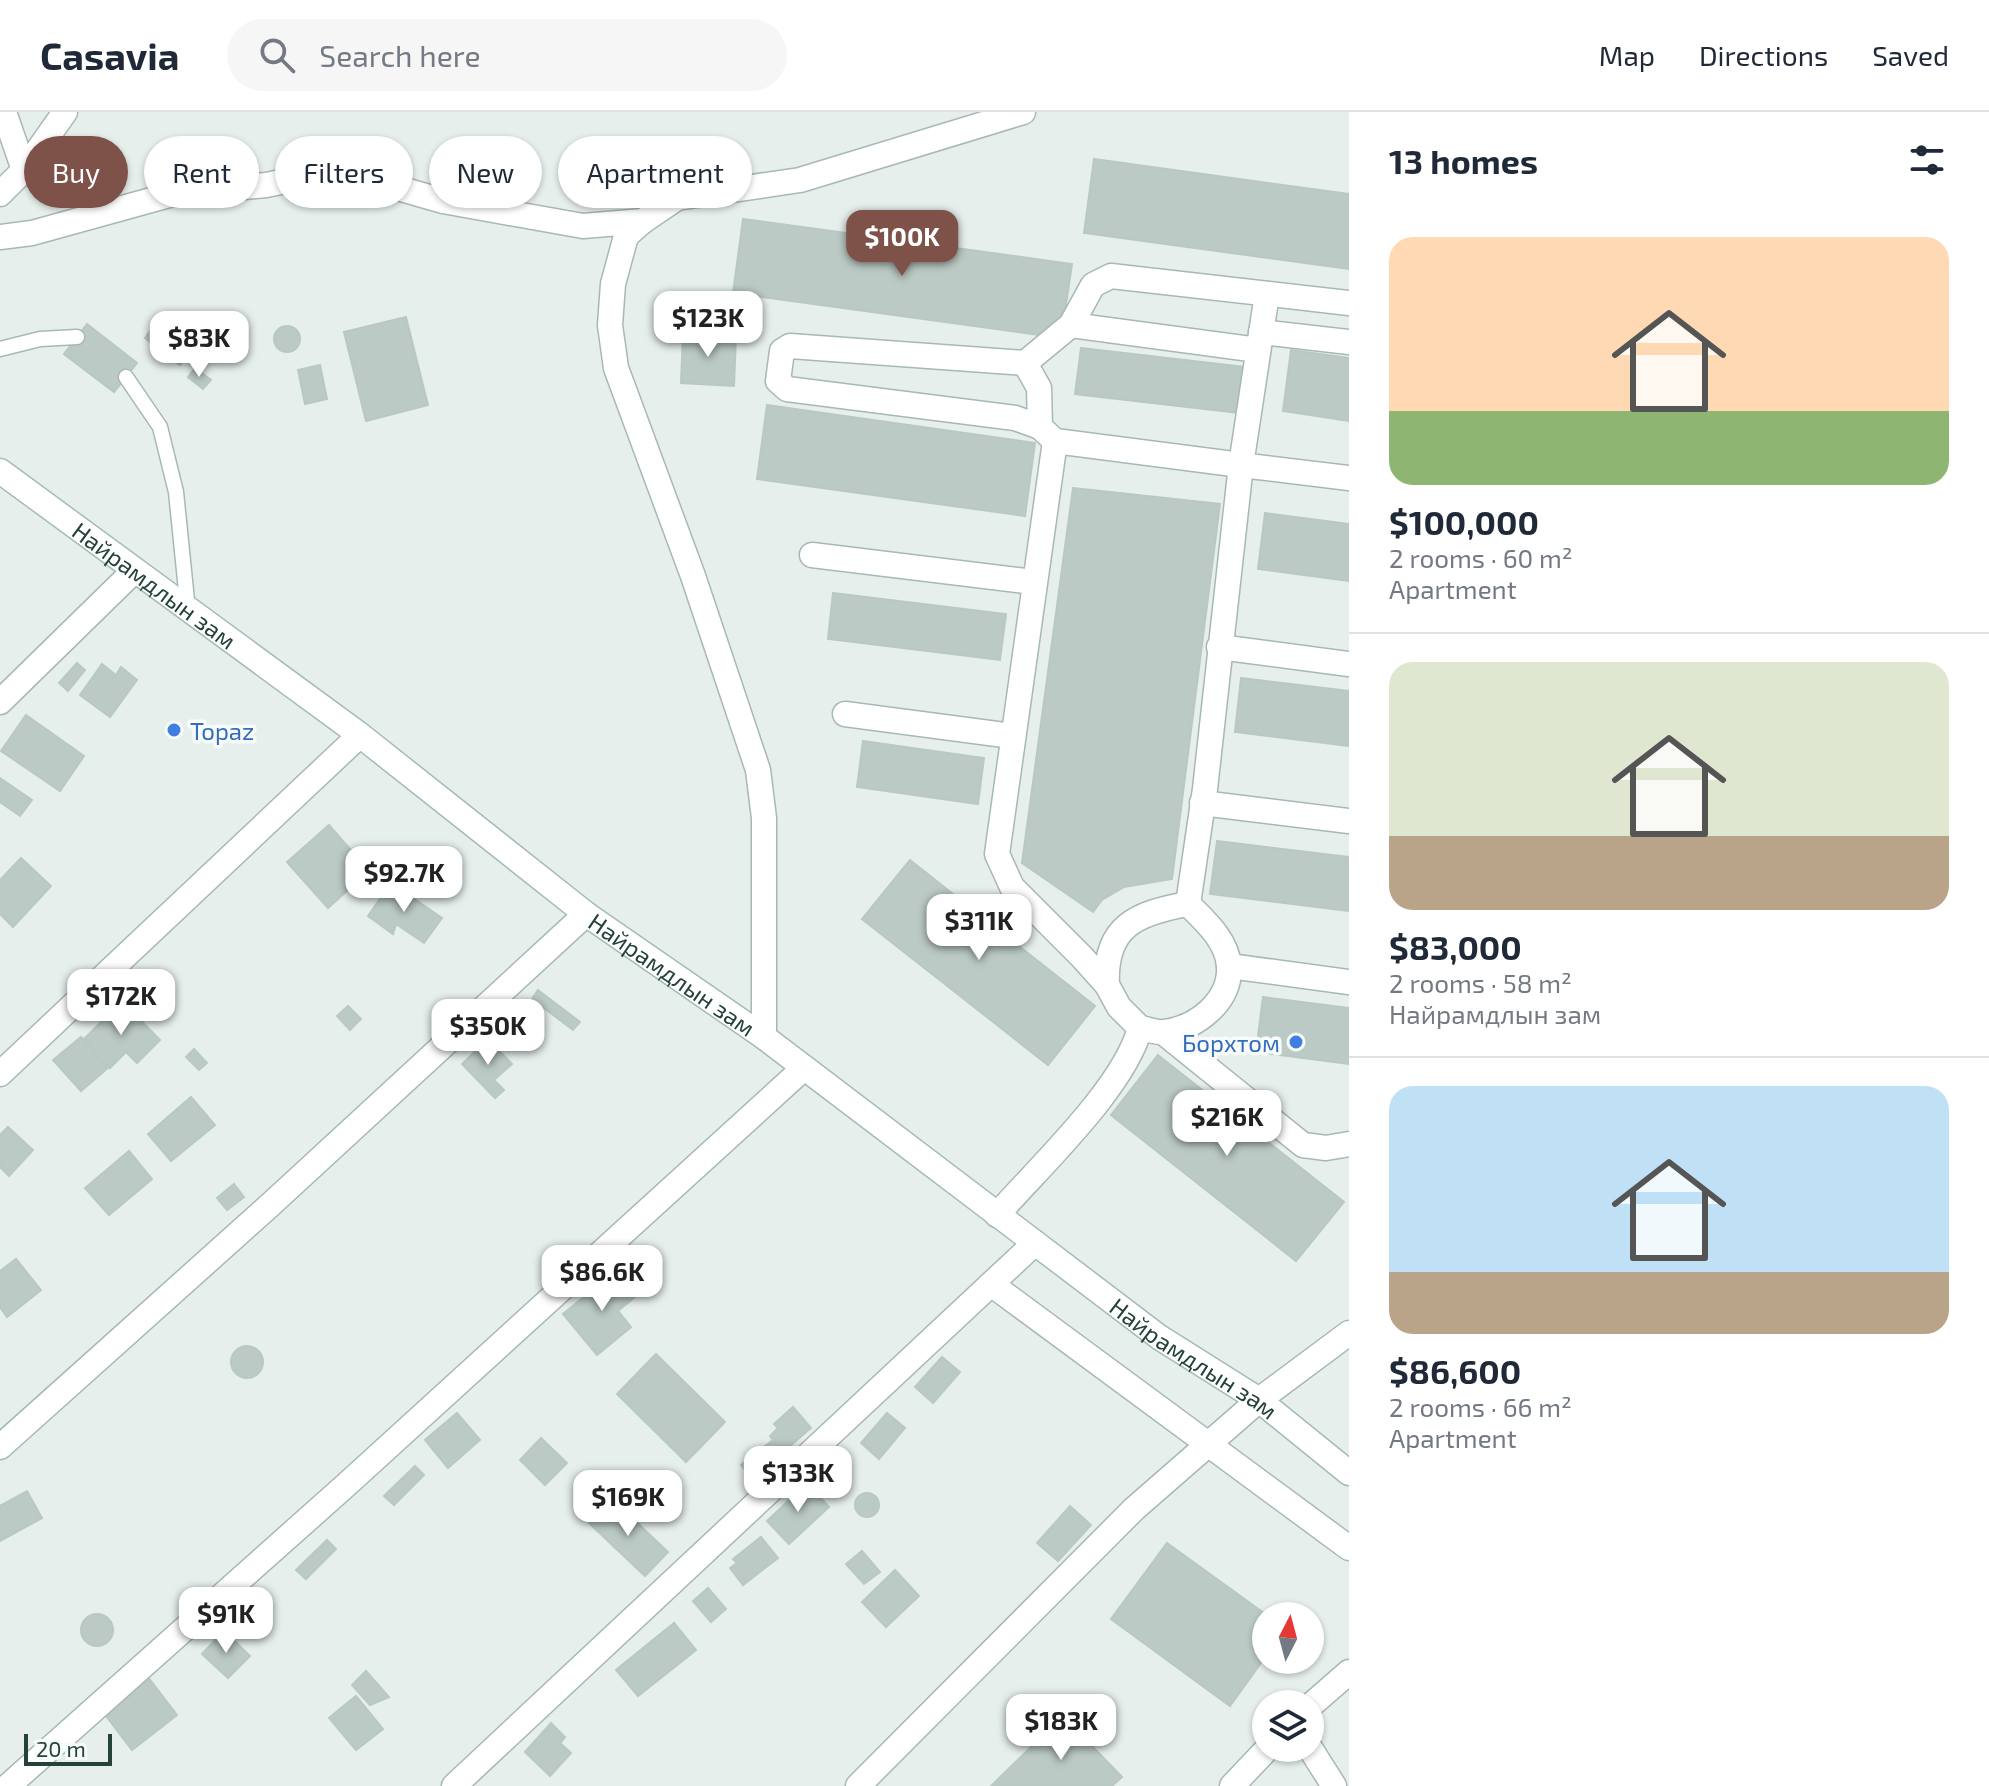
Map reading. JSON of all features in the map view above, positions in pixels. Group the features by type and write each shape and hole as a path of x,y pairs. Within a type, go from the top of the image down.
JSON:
{"street":[{"path":"0,194 24,170 4,112"},
{"path":"48,136 65,112"},
{"path":"764,1037 764,818 758,770 693,576 616,368 610,325 613,284 626,236 677,198 800,180 1023,112"},
{"path":"0,237 32,233 173,194 266,185 311,176 356,176 443,201 583,226 643,221"},
{"path":"1349,303 1111,276 1093,285 1071,325 1025,363 790,346 782,351 778,381 787,389 1015,418 1047,434 1241,465 1349,478"},
{"path":"1188,904 1241,465 1267,294"},
{"path":"1071,325 1260,341 1349,342"},
{"path":"1025,363 1039,388 1047,434 1034,582 997,848 1001,869 1012,887 1107,985 1114,1001 1140,1028 1164,1033 1303,1145 1326,1148 1349,1144"},
{"name":"Найрамдлын зам","path":"0,471 360,735 586,914 764,1037 1159,1337 1259,1400 1349,1473"},
{"path":"812,555 1034,582"},
{"path":"0,702 134,571"},
{"path":"1219,647 1349,664"},
{"path":"845,714 1012,736"},
{"path":"0,1074 360,735"},
{"path":"1202,803 1349,821"},
{"path":"1107,985 1110,952 1121,931 1132,920 1155,910 1188,904"},
{"path":"1164,1033 1207,1015 1222,998 1229,966 1215,929 1188,904"},
{"path":"0,1447 257,1217 586,914"},
{"path":"1229,966 1349,982"},
{"path":"997,1215 1104,1093 1135,1047 1140,1028"},
{"path":"8,1786 345,1486 804,1068"},
{"path":"454,1786 1035,1243"},
{"path":"991,1284 1349,1548"},
{"path":"858,1786 1134,1509 1259,1400 1349,1333"},
{"path":"1324,1694 1349,1672"},
{"path":"1232,1786 1255,1762"},
{"path":"1319,1762 1334,1786"}],"lane":[{"path":"0,349 40,339 77,337"},
{"path":"126,377 160,427 176,492 188,611"}],"building":[{"path":"1094,159 1349,194 1349,269 1084,233"},
{"path":"743,219 1072,264 1061,338 733,293"},
{"path":"406,317 428,405 366,421 344,332"},
{"path":"157,321 193,347 180,365 145,338"},
{"path":"87,324 137,363 114,392 64,354"},
{"path":"287,326 296,330 300,339 296,348 287,352 278,348 274,339 278,330"},
{"path":"683,332 736,335 734,386 681,383"},
{"path":"1081,348 1253,368 1247,414 1075,394"},
{"path":"1291,350 1349,358 1349,421 1283,411"},
{"path":"320,365 327,399 305,404 298,370"},
{"path":"195,368 211,380 203,389 188,377"},
{"path":"767,405 1035,443 1025,516 757,479"},
{"path":"1073,488 1220,504 1172,879 1124,887 1102,900 1093,912 1022,863"},
{"path":"1265,513 1349,524 1349,581 1258,569"},
{"path":"833,593 1006,614 1000,660 828,639"},
{"path":"77,663 85,670 68,691 59,683"},
{"path":"102,664 116,675 121,667 137,680 110,717 80,695"},
{"path":"1241,678 1349,691 1349,746 1235,732"},
{"path":"26,715 84,756 60,791 1,751"},
{"path":"863,741 984,758 978,804 857,787"},
{"path":"0,778 32,800 20,816 0,802"},
{"path":"329,825 369,871 328,908 287,862"},
{"path":"1217,841 1349,857 1349,911 1210,894"},
{"path":"21,858 51,886 13,927 0,914 0,880"},
{"path":"910,860 1095,1006 1048,1065 862,919"},
{"path":"391,883 442,918 424,943 396,924 393,934 368,916"},
{"path":"538,990 580,1022 573,1030 532,999"},
{"path":"1263,997 1349,1008 1349,1064 1256,1052"},
{"path":"122,1001 160,1040 137,1063 126,1052 110,1068 82,1041"},
{"path":"348,1006 361,1019 350,1030 337,1016"},
{"path":"510,1023 520,1036 504,1049 493,1036"},
{"path":"81,1037 108,1068 81,1091 53,1060"},
{"path":"488,1039 512,1064 494,1080 504,1090 495,1098 462,1064"},
{"path":"194,1049 207,1063 199,1070 186,1057"},
{"path":"1158,1055 1344,1202 1296,1261 1111,1115"},
{"path":"191,1097 215,1125 171,1161 148,1134"},
{"path":"8,1127 33,1150 9,1176 0,1167 0,1135"},
{"path":"129,1151 152,1179 109,1215 85,1188"},
{"path":"234,1184 244,1197 227,1210 217,1198"},
{"path":"16,1259 41,1290 7,1317 0,1307 0,1271"},
{"path":"616,1271 636,1296 618,1311 631,1327 597,1355 563,1314"},
{"path":"247,1346 258,1351 263,1362 258,1373 247,1378 236,1373 231,1362 236,1351"},
{"path":"656,1354 725,1422 686,1462 617,1394"},
{"path":"942,1357 960,1372 933,1403 915,1387"},
{"path":"793,1407 811,1428 783,1452 770,1436 778,1428 774,1424"},
{"path":"457,1413 480,1440 448,1468 425,1440"},
{"path":"887,1413 905,1428 879,1459 861,1443"},
{"path":"541,1438 567,1463 545,1485 520,1460"},
{"path":"773,1440 783,1452 751,1477 741,1465"},
{"path":"415,1466 424,1475 394,1505 384,1496"},
{"path":"807,1483 829,1507 789,1544 767,1521"},
{"path":"27,1491 42,1518 0,1541 0,1506"},
{"path":"867,1493 876,1496 879,1505 876,1514 867,1517 858,1514 855,1505 858,1496"},
{"path":"612,1499 668,1552 645,1576 589,1523"},
{"path":"1070,1506 1091,1525 1058,1561 1037,1543"},
{"path":"761,1537 778,1558 743,1585 730,1568 737,1563 733,1559"},
{"path":"327,1540 336,1549 306,1579 296,1570"},
{"path":"1167,1543 1252,1604 1253,1674 1230,1706 1111,1619"},
{"path":"862,1551 880,1572 864,1584 846,1564"},
{"path":"895,1570 919,1596 886,1627 862,1602"},
{"path":"708,1588 726,1609 711,1622 693,1601"},
{"path":"97,1614 108,1619 113,1630 108,1641 97,1646 86,1641 81,1630 86,1619"},
{"path":"674,1623 696,1650 638,1696 616,1670"},
{"path":"224,1631 250,1656 228,1678 202,1654"},
{"path":"366,1671 389,1697 370,1705 352,1685"},
{"path":"148,1677 177,1715 132,1750 103,1712"},
{"path":"356,1696 383,1729 356,1750 329,1718"},
{"path":"1063,1716 1122,1777 1112,1786 991,1786"},
{"path":"551,1723 565,1737 560,1743 571,1753 550,1776 525,1752"}],"place":[{"name":"Topaz","path":"174,730"},
{"name":"Борхтом","path":"1296,1042"}]}
